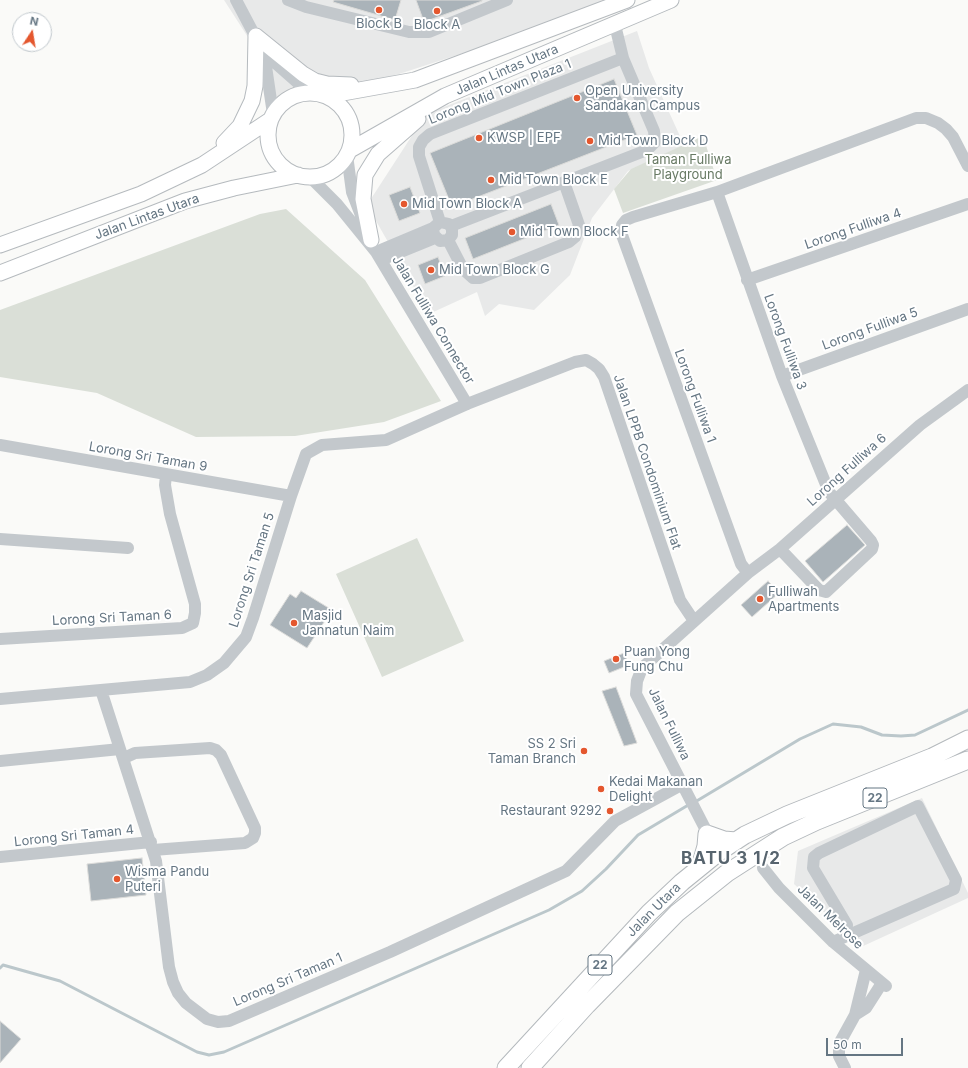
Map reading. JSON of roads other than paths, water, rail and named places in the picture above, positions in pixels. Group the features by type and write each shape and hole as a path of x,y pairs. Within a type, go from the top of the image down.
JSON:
{"highway":[{"name":"Jalan Utara","path":"506,1068 649,913 719,852 736,840 787,815 932,757 968,739"},
{"name":"Jalan Utara","path":"530,1068 587,1005 677,913 727,873 783,837 817,821 968,760"},
{"path":"700,867 706,846 707,834 724,840 736,840"},
{"path":"719,852 729,856 737,855 764,842 783,837"}],"main road":[{"name":"Jalan Lintas Utara","path":"319,95 415,80 627,0"},
{"name":"Jalan Lintas Utara","path":"349,152 445,96 671,0"},
{"path":"256,36 303,74 327,84 351,85 415,80"},
{"path":"202,165 231,137 247,114 255,86 256,36"},
{"path":"297,95 319,95 340,105 349,118 352,134 349,152 341,164 322,176 304,176 285,169 276,160 270,147 268,134 272,117 283,102 297,95"},
{"path":"376,251 363,199 363,185 371,164 378,154 445,96"},
{"name":"Jalan Lintas Utara","path":"0,245 141,194 202,165 272,117"},
{"name":"Jalan Lintas Utara","path":"0,273 185,201 234,188 304,176"}],"street":[{"path":"236,0 264,53 272,117"},
{"path":"288,0 306,7 409,32 429,32 507,0"},
{"path":"376,251 647,150 655,142 654,130 624,58 615,25"},
{"path":"264,53 306,90 319,95"},
{"name":"Lorong Mid Town Plaza 1","path":"440,228 419,156 420,147 423,140 430,134 624,58"},
{"path":"717,192 916,118 926,118 938,123 953,137 968,166"},
{"name":"Jalan Fulliwa Connector","path":"349,152 353,197 376,251 467,404"},
{"name":"Jalan Fulliwa Connector","path":"304,176 337,204 376,251"},
{"path":"440,228 453,232 448,240 463,269 473,278 480,278 569,242 575,237 579,224 564,182"},
{"name":"Lorong Fulliwa 1","path":"717,192 626,220 622,226 622,235 738,556 748,574"},
{"name":"Lorong Fulliwa 3","path":"717,192 782,376 829,492 873,545 872,549 826,592 818,590 780,549"},
{"name":"Lorong Fulliwa 4","path":"747,280 968,204"},
{"name":"Lorong Fulliwa 5","path":"782,376 968,309"},
{"name":"Jalan LPPB Condominium Flat","path":"386,440 467,404 575,362 586,360 599,369 604,377 680,600 694,621"},
{"name":"Lorong Fulliwa 6","path":"748,574 780,549 920,424 968,390"},
{"name":"Lorong Sri Taman 5","path":"0,699 190,682 208,675 234,652 246,637 306,454 322,445 386,440"},
{"name":"Lorong Sri Taman 9","path":"0,445 291,496"},
{"name":"Lorong Sri Taman 6","path":"0,639 182,628 193,623 195,604 170,514 165,485 166,475"},
{"path":"0,539 128,548"},
{"name":"Jalan Fulliwa","path":"719,852 707,834 636,694 637,681 642,668 748,574"},
{"name":"Lorong Sri Taman 1","path":"101,690 152,846 169,967 173,982 186,1003 207,1019 218,1022 228,1021 390,952 566,871 615,821 682,784"},
{"name":"Lorong Sri Taman 4","path":"0,857 152,846 245,843 253,838 256,833 255,828 221,755 216,750 210,748 122,753"},
{"path":"0,761 122,753"},
{"path":"918,806 956,880 956,886 952,891 839,939 848,928 813,868 812,863 814,858 819,853 918,806"},
{"path":"727,873 742,866 749,865 763,868 767,854 783,837"},
{"name":"Jalan Melrose","path":"763,868 779,888 839,939 866,970 884,984 866,1008 854,1015 839,1044 839,1056 845,1068"},
{"path":"845,921 852,927 862,929"},
{"path":"854,1015 866,970"}],"waterway":[{"path":"695,802 800,739 833,724 861,727 882,735 915,735 968,710"},
{"path":"0,968 3,965 60,981 197,1052 209,1055 224,1052 549,910 582,891 606,869 638,835 690,804"}],"place":[{"name":"Block B","path":"379,10"},
{"name":"Block A","path":"437,11"},
{"name":"Open University Sandakan Campus","path":"577,98"},
{"name":"KWSP | EPF","path":"479,138"},
{"name":"Mid Town Block D","path":"590,141"},
{"name":"Mid Town Block E","path":"491,180"},
{"name":"Mid Town Block A","path":"404,204"},
{"name":"Mid Town Block F","path":"512,232"},
{"name":"Mid Town Block G","path":"431,270"},
{"name":"Fulliwah Apartments","path":"760,599"},
{"name":"Masjid Jannatun Naim","path":"294,623"},
{"name":"Puan Yong Fung Chu","path":"616,659"},
{"name":"SS 2 Sri Taman Branch","path":"584,751"},
{"name":"Kedai Makanan Delight","path":"601,789"},
{"name":"Restaurant 9292","path":"610,811"},
{"name":"Wisma Pandu Puteri","path":"117,879"}],"district":[{"name":"BATU 3 1/2","path":"731,859"}],"park label":[{"name":"Taman Fulliwa Playground","path":"688,168"}]}
